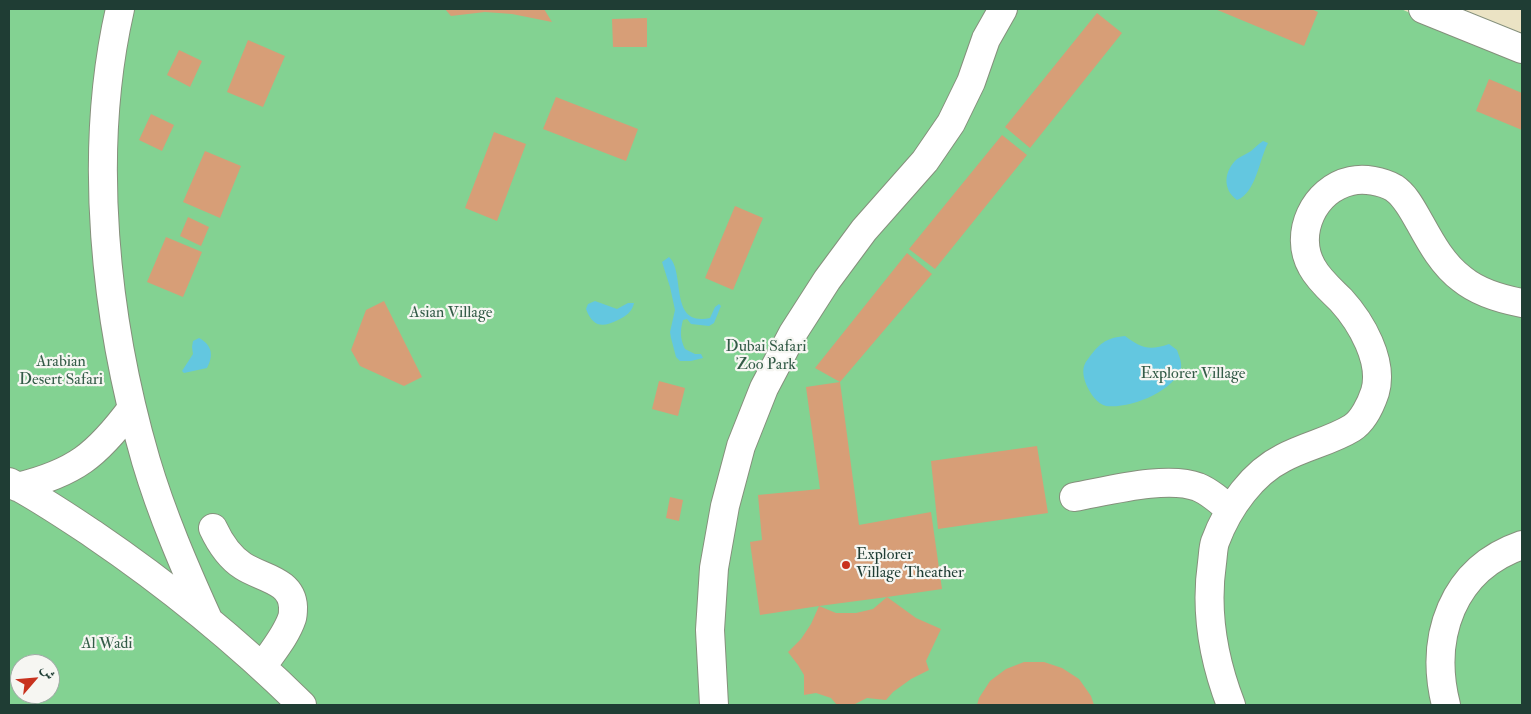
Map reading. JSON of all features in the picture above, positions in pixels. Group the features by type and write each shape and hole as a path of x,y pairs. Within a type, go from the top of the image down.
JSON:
{"street":[{"path":"120,9 108,92 104,148 104,214 109,279 118,344 132,408 147,462 166,516 208,619"},
{"path":"985,9 986,39"},
{"path":"714,705 710,630 714,568 725,506 739,454 764,388 793,332 827,280 864,230 925,161 950,123 971,82 986,39 1003,9"},
{"path":"1423,9 1522,49"},
{"path":"1231,705 1216,659 1210,620 1209,580 1215,543 1230,510 1253,480 1281,459 1353,427 1367,410 1376,389 1376,367 1370,346 1358,322 1311,266 1305,245 1306,224 1316,204 1332,188 1352,180 1374,180 1394,188 1409,204 1444,262 1462,279 1482,291 1503,300 1522,303"},
{"path":"13,484 45,480 71,468 94,452 114,432 132,408"},
{"path":"1074,497 1158,483 1178,483 1197,487 1215,496 1230,510"},
{"path":"13,484 118,552 208,619 302,705"},
{"path":"213,528 220,543 231,556 244,567 272,579 285,588 293,601 293,616 262,667"},
{"path":"1446,705 1440,668 1441,643 1446,620 1456,597 1470,578 1488,562 1522,545"}],"green space":[{"name":"Dubai Safari Zoo Park","path":"9,9 1401,9 1522,61 1522,705 9,705"}],"water":[{"path":"1263,141 1268,143 1253,183 1249,191 1237,200 1232,196 1227,185 1226,180 1229,169 1237,159"},
{"path":"669,257 674,264 677,274 683,307 688,314 697,319 710,318 715,307 719,304 721,306 714,323 709,326 691,324 687,319 683,320 681,335 685,349 695,354 701,354 703,358 680,361 676,357 670,332 675,310 662,262"},
{"path":"595,301 617,309 628,303 634,303 632,309 626,315 612,323 603,325 595,322 586,309 588,304"},
{"path":"1125,336 1141,346 1151,348 1169,344 1177,350 1181,361 1181,368 1177,377 1170,384 1150,397 1126,405 1106,406 1097,401 1088,387 1083,375 1084,365 1096,349 1107,340"},
{"path":"199,338 209,347 211,359 207,368 184,373 182,371 193,354 193,341"}],"building":[{"path":"445,9 544,9 552,22 512,14 485,12 451,16"},
{"path":"1215,9 1311,9 1318,12 1304,46"},
{"path":"1097,13 1122,33 1030,148 1005,127"},
{"path":"647,18 647,47 613,47 612,19"},
{"path":"248,40 285,56 263,107 227,92"},
{"path":"179,50 202,61 190,87 167,75"},
{"path":"1489,79 1522,93 1522,130 1476,111"},
{"path":"556,97 638,129 626,161 543,129"},
{"path":"151,114 174,125 162,151 139,140"},
{"path":"494,132 526,144 497,221 465,208"},
{"path":"1002,135 1027,155 935,269 909,249"},
{"path":"205,151 241,166 220,218 183,202"},
{"path":"735,206 763,218 733,290 705,278"},
{"path":"188,217 209,227 201,246 180,236"},
{"path":"166,237 202,252 183,297 147,282"},
{"path":"907,253 932,274 840,382 815,368"},
{"path":"384,301 422,377 404,386 360,366 351,350 366,310"},
{"path":"659,381 685,388 678,416 652,409"},
{"name":"Explorer Village Theather","path":"840,382 859,525 931,512 942,589 760,615 750,542 762,540 758,495 820,489 806,387"},
{"path":"1037,446 1048,513 938,529 931,461"},
{"path":"670,497 683,500 679,521 666,518"},
{"path":"887,597 916,618 941,629 926,661 929,670 911,679 893,692 886,700 867,698 853,705 837,705 831,698 816,693 804,695 804,675 788,652 801,639 811,624 819,606 836,613 856,613 873,609"},
{"path":"1024,662 1044,662 1062,668 1079,679 1091,696 1094,705 977,705 979,698 990,681 1006,669"}],"place":[{"name":"Explorer Village Theather","path":"846,565"}],"park label":[{"name":"Asian Village","path":"451,314"},
{"name":"Arabian Desert Safari","path":"61,372"},
{"name":"Explorer Village","path":"1193,375"},
{"name":"Al Wadi","path":"107,645"}]}
